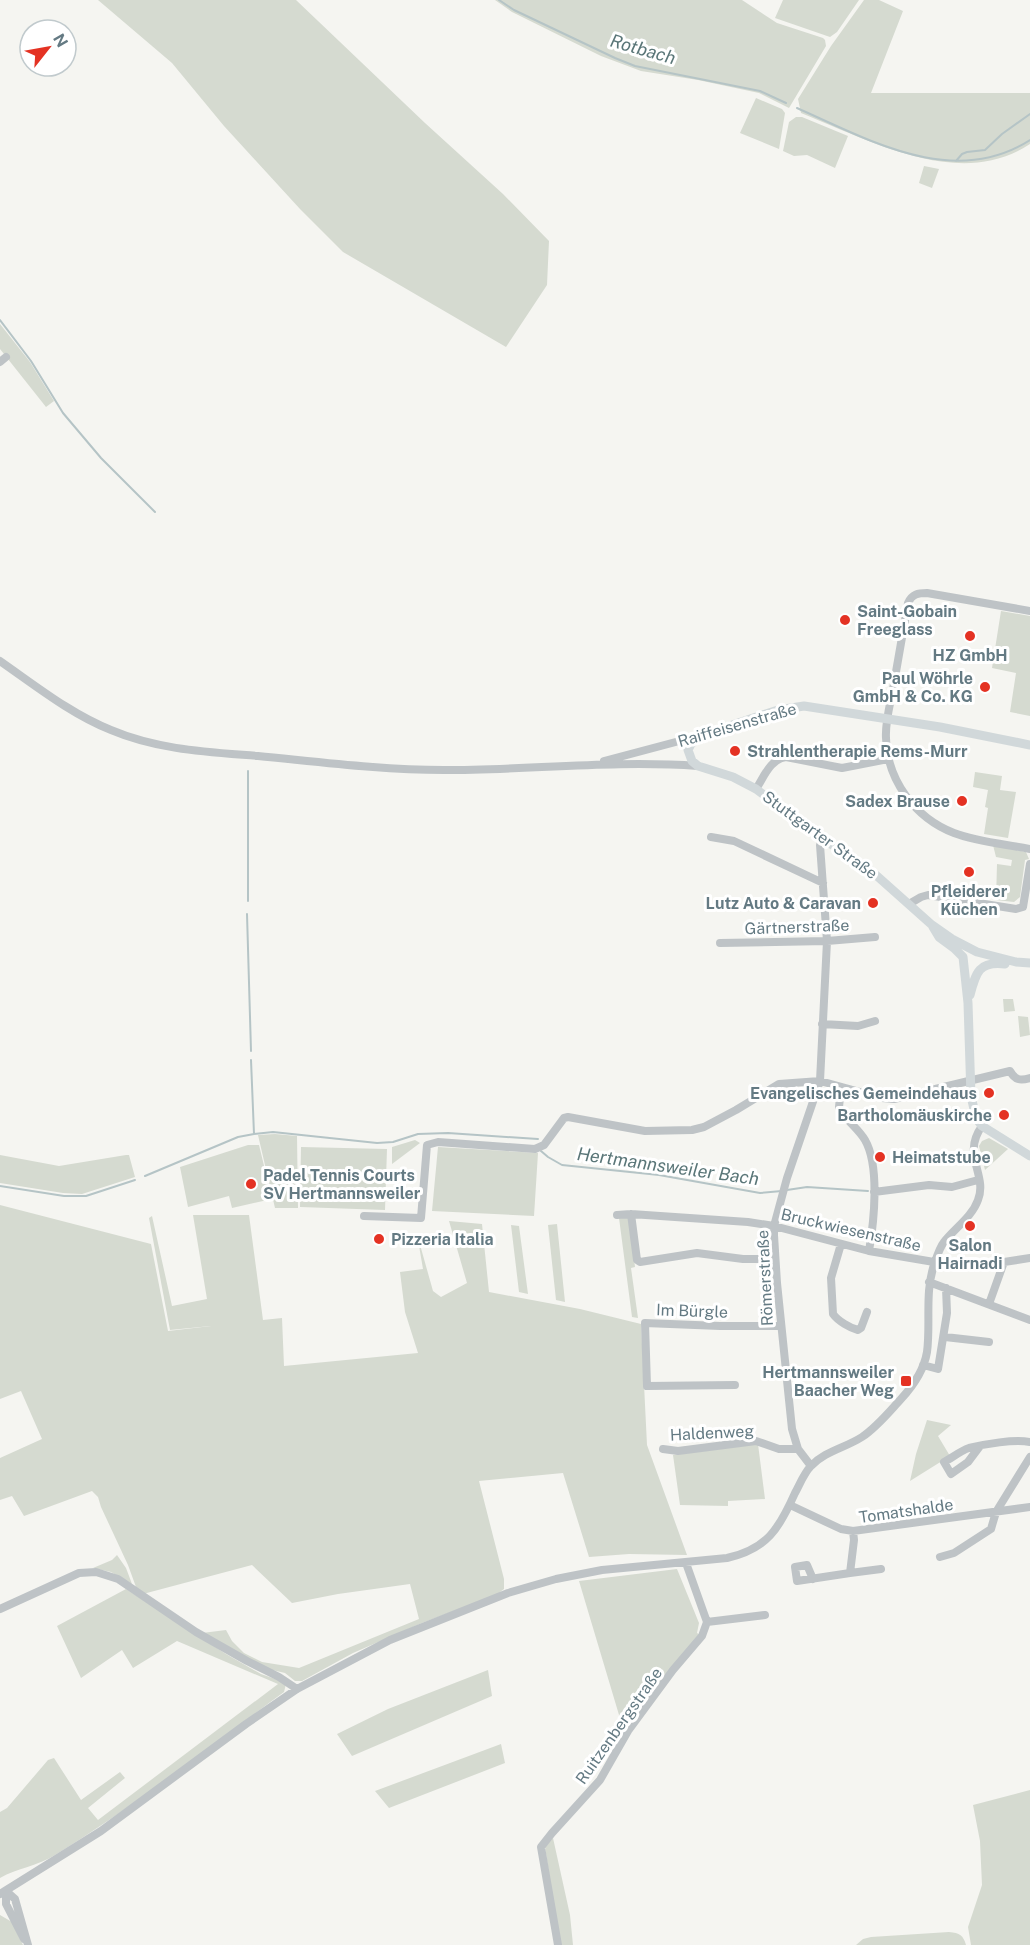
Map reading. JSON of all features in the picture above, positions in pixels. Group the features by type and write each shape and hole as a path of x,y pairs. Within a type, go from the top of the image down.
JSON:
{"main road":[{"name":"Raiffeisenstraße","path":"702,735 790,707 817,707 1030,745"},
{"path":"698,766 692,761 688,750 690,744 702,735"},
{"name":"Stuttgarter Straße","path":"698,766 734,777 756,789 877,876 932,925 952,939 977,952 1016,962 1030,963"},
{"path":"932,925 939,937 963,957 974,1112 982,1126 1028,1153"},
{"path":"968,1003 977,972 981,967 992,963 1016,962"}],"street":[{"path":"1030,610 927,593 912,596 908,603 885,736 888,759 895,778 904,794 923,814 938,825 965,837 1030,849"},
{"path":"0,661 72,711 130,737 160,745 207,752 387,769 445,770 588,765"},
{"name":"Raiffeisenstraße","path":"588,765 702,735"},
{"path":"756,789 770,767 780,758 786,757 842,768 888,759"},
{"name":"Stuttgarter Straße","path":"588,765 661,763 698,766"},
{"path":"711,837 734,841 823,883"},
{"name":"Römerstraße","path":"811,1466 798,1449 792,1429 774,1260 774,1226 787,1178 820,1081 827,941 820,845 824,840"},
{"path":"909,904 928,895 1016,909 1023,907 1030,864"},
{"name":"Gärtnerstraße","path":"720,943 827,941 875,937"},
{"path":"822,1024 858,1026 876,1021"},
{"path":"364,1216 421,1218 427,1145 438,1142 535,1149 544,1144 564,1118 568,1117 645,1131 692,1130 704,1127 736,1110 778,1084 820,1081 882,1098 894,1099 1010,1071 1014,1078 1019,1080 1030,1078"},
{"path":"841,1088 839,1107 865,1141 871,1160 874,1220 869,1251"},
{"path":"3,1892 109,1825 237,1730 297,1689 390,1640 508,1593 556,1579 602,1570 686,1563 743,1554 760,1546 776,1530 804,1474 811,1466 823,1456 861,1438 917,1380 927,1353 927,1300 934,1262 942,1244 973,1210 978,1201 980,1193 973,1150 975,1137 982,1126"},
{"path":"874,1192 929,1185 952,1187 978,1180"},
{"path":"631,1214 637,1260 640,1262 697,1253 743,1259 774,1260"},
{"name":"Bruckwiesenstraße","path":"617,1215 748,1222 774,1226 869,1251 934,1262"},
{"path":"841,1244 831,1278 833,1314 858,1330 867,1312"},
{"path":"989,1304 1004,1262 1028,1260"},
{"path":"929,1282 1030,1320"},
{"path":"923,1365 938,1369 942,1342 945,1337 946,1288"},
{"name":"Im Bürgle","path":"735,1385 647,1386 645,1323 781,1326"},
{"path":"945,1337 989,1342"},
{"name":"Haldenweg","path":"663,1449 678,1451 756,1441 779,1449 798,1449"},
{"path":"981,1446 1017,1441 1030,1442"},
{"path":"940,1557 954,1553 991,1529 996,1512 1030,1457"},
{"name":"Tomatshalde","path":"790,1505 841,1529 853,1531 1030,1507"},
{"path":"850,1573 853,1531"},
{"path":"686,1563 707,1622 765,1615"},
{"path":"813,1579 881,1569"},
{"path":"0,1609 79,1573 96,1572 118,1580 196,1632 297,1689"},
{"name":"Ruitzenbergstraße","path":"558,1945 541,1847 600,1780 628,1731 702,1636 707,1622"},
{"path":"3,1892 6,1904 27,1945"},
{"path":"3,1892 15,1899 27,1945"},
{"path":"0,1911 10,1918 18,1929"}],"shaded area":[{"path":"98,0 296,0 503,194 549,241 547,285 506,347 343,252 224,126 172,63"},
{"path":"495,0 742,0 777,23 823,38 826,46 789,108 759,93 641,71 601,56 512,12"},
{"path":"783,0 859,0 837,32 830,37 775,18"},
{"path":"864,0 879,0 903,11 871,93 1030,93 1030,144 1003,157 974,163 945,162 885,147 801,113 798,99 831,46"},
{"path":"756,98 782,109 785,113 779,149 740,133"},
{"path":"796,117 802,117 848,136 835,168 807,155 794,156 783,151 789,122"},
{"path":"924,166 939,169 932,188 919,183"},
{"path":"0,324 30,362 54,401 46,407 0,349"},
{"path":"1001,611 1030,616 1030,716 1010,712 1016,673 992,668"},
{"path":"975,772 1002,776 1000,790 1016,792 1008,838 984,834 988,790 973,787"},
{"path":"993,845 1026,852 1029,859 1025,860 1020,897 1014,902 996,900 997,864 1011,866 1012,860 996,857"},
{"path":"1003,999 1013,999 1015,1011 1004,1012"},
{"path":"1018,1016 1028,1017 1030,1035 1020,1037"},
{"path":"258,1135 297,1136 298,1208 275,1208"},
{"path":"989,1138 1008,1149 985,1170 979,1146 982,1141"},
{"path":"415,1140 420,1143 392,1164 392,1147"},
{"path":"248,1145 259,1145 272,1199 232,1208 229,1196 188,1207 180,1167"},
{"path":"301,1147 387,1149 385,1210 300,1207"},
{"path":"438,1147 538,1153 534,1216 432,1211"},
{"path":"0,1155 59,1166 129,1155 135,1177 82,1194 0,1183"},
{"path":"0,1205 151,1244 168,1331 211,1326 170,1330 149,1218 152,1216 172,1306 207,1299 193,1215 249,1215 263,1320 282,1318 284,1366 418,1353 405,1312 400,1272 423,1269 417,1234 433,1291 441,1297 467,1283 449,1221 482,1224 489,1292 580,1309 641,1324 647,1445 687,1555 629,1554 589,1557 563,1473 479,1481 504,1579 504,1589 496,1595 422,1623 353,1653 302,1681 295,1681 285,1673 264,1668 202,1633 226,1630 232,1641 244,1653 262,1662 299,1668 419,1619 410,1584 292,1603 252,1565 143,1594 136,1587 98,1497 92,1491 24,1516 12,1496 0,1500 0,1458 42,1439 21,1391 0,1399"},
{"path":"619,1218 629,1218 635,1267 631,1268 638,1318 632,1317"},
{"path":"557,1224 565,1302 556,1300 548,1225"},
{"path":"511,1225 519,1226 528,1294 519,1292"},
{"path":"927,1420 951,1425 938,1436 950,1456 910,1481 916,1454"},
{"path":"758,1444 765,1499 728,1501 728,1506 680,1505 673,1455"},
{"path":"117,1555 126,1568 132,1584 111,1572 93,1568 112,1560"},
{"path":"677,1569 699,1623 697,1633 702,1636 625,1735 579,1581"},
{"path":"126,1589 226,1654 261,1674 286,1684 284,1692 171,1776 85,1836 48,1859 0,1878 0,1812 7,1808 48,1760 54,1758 81,1800 120,1772 125,1778 88,1808 98,1820 278,1684 177,1641 133,1668 122,1650 81,1678 57,1626"},
{"path":"488,1670 492,1696 352,1756 337,1734 388,1709"},
{"path":"501,1744 505,1763 389,1808 375,1791"},
{"path":"1030,1790 1030,1945 971,1945 968,1927 982,1885 980,1841 973,1805"},
{"path":"553,1838 570,1915 573,1945 560,1945 545,1847"},
{"path":"0,1915 12,1922 23,1945 0,1945"},
{"path":"949,1932 960,1935 966,1945 856,1945 863,1939 871,1937"}],"waterway":[{"name":"Rotbach","path":"499,0 514,10 635,66 760,91 786,103"},
{"name":"Rotbach","path":"797,108 882,145 942,160 972,160 1001,154 1030,140"},
{"path":"956,161 967,152 985,150 1002,134 1030,114"},
{"path":"0,320 31,361 63,413 101,458 155,512"},
{"path":"248,771 248,901"},
{"path":"247,914 251,1051"},
{"path":"251,1060 254,1134"},
{"name":"Hertmannsweiler Bach","path":"145,1176 238,1137 273,1132 377,1143 393,1142 418,1134 448,1133 538,1139"},
{"name":"Hertmannsweiler Bach","path":"541,1151 562,1165 659,1175 760,1193 782,1191"},
{"path":"0,1186 64,1196 86,1196 135,1180"},
{"name":"Hertmannsweiler Bach","path":"787,1190 807,1187 868,1191"}],"place":[{"name":"Saint-Gobain Freeglass","path":"845,620"},
{"name":"HZ GmbH","path":"970,636"},
{"name":"Paul Wöhrle GmbH & Co. KG","path":"985,687"},
{"name":"Strahlentherapie Rems-Murr","path":"735,751"},
{"name":"Sadex Brause","path":"962,801"},
{"name":"Pfleiderer Küchen","path":"969,872"},
{"name":"Lutz Auto & Caravan","path":"873,903"},
{"name":"Evangelisches Gemeindehaus","path":"989,1093"},
{"name":"Bartholomäuskirche","path":"1004,1115"},
{"name":"Heimatstube","path":"880,1157"},
{"name":"Padel Tennis Courts SV Hertmannsweiler","path":"251,1184"},
{"name":"Salon Hairnadi","path":"970,1226"},
{"name":"Pizzeria Italia","path":"379,1239"},
{"name":"Hertmannsweiler Baacher Weg","path":"906,1381"}]}
